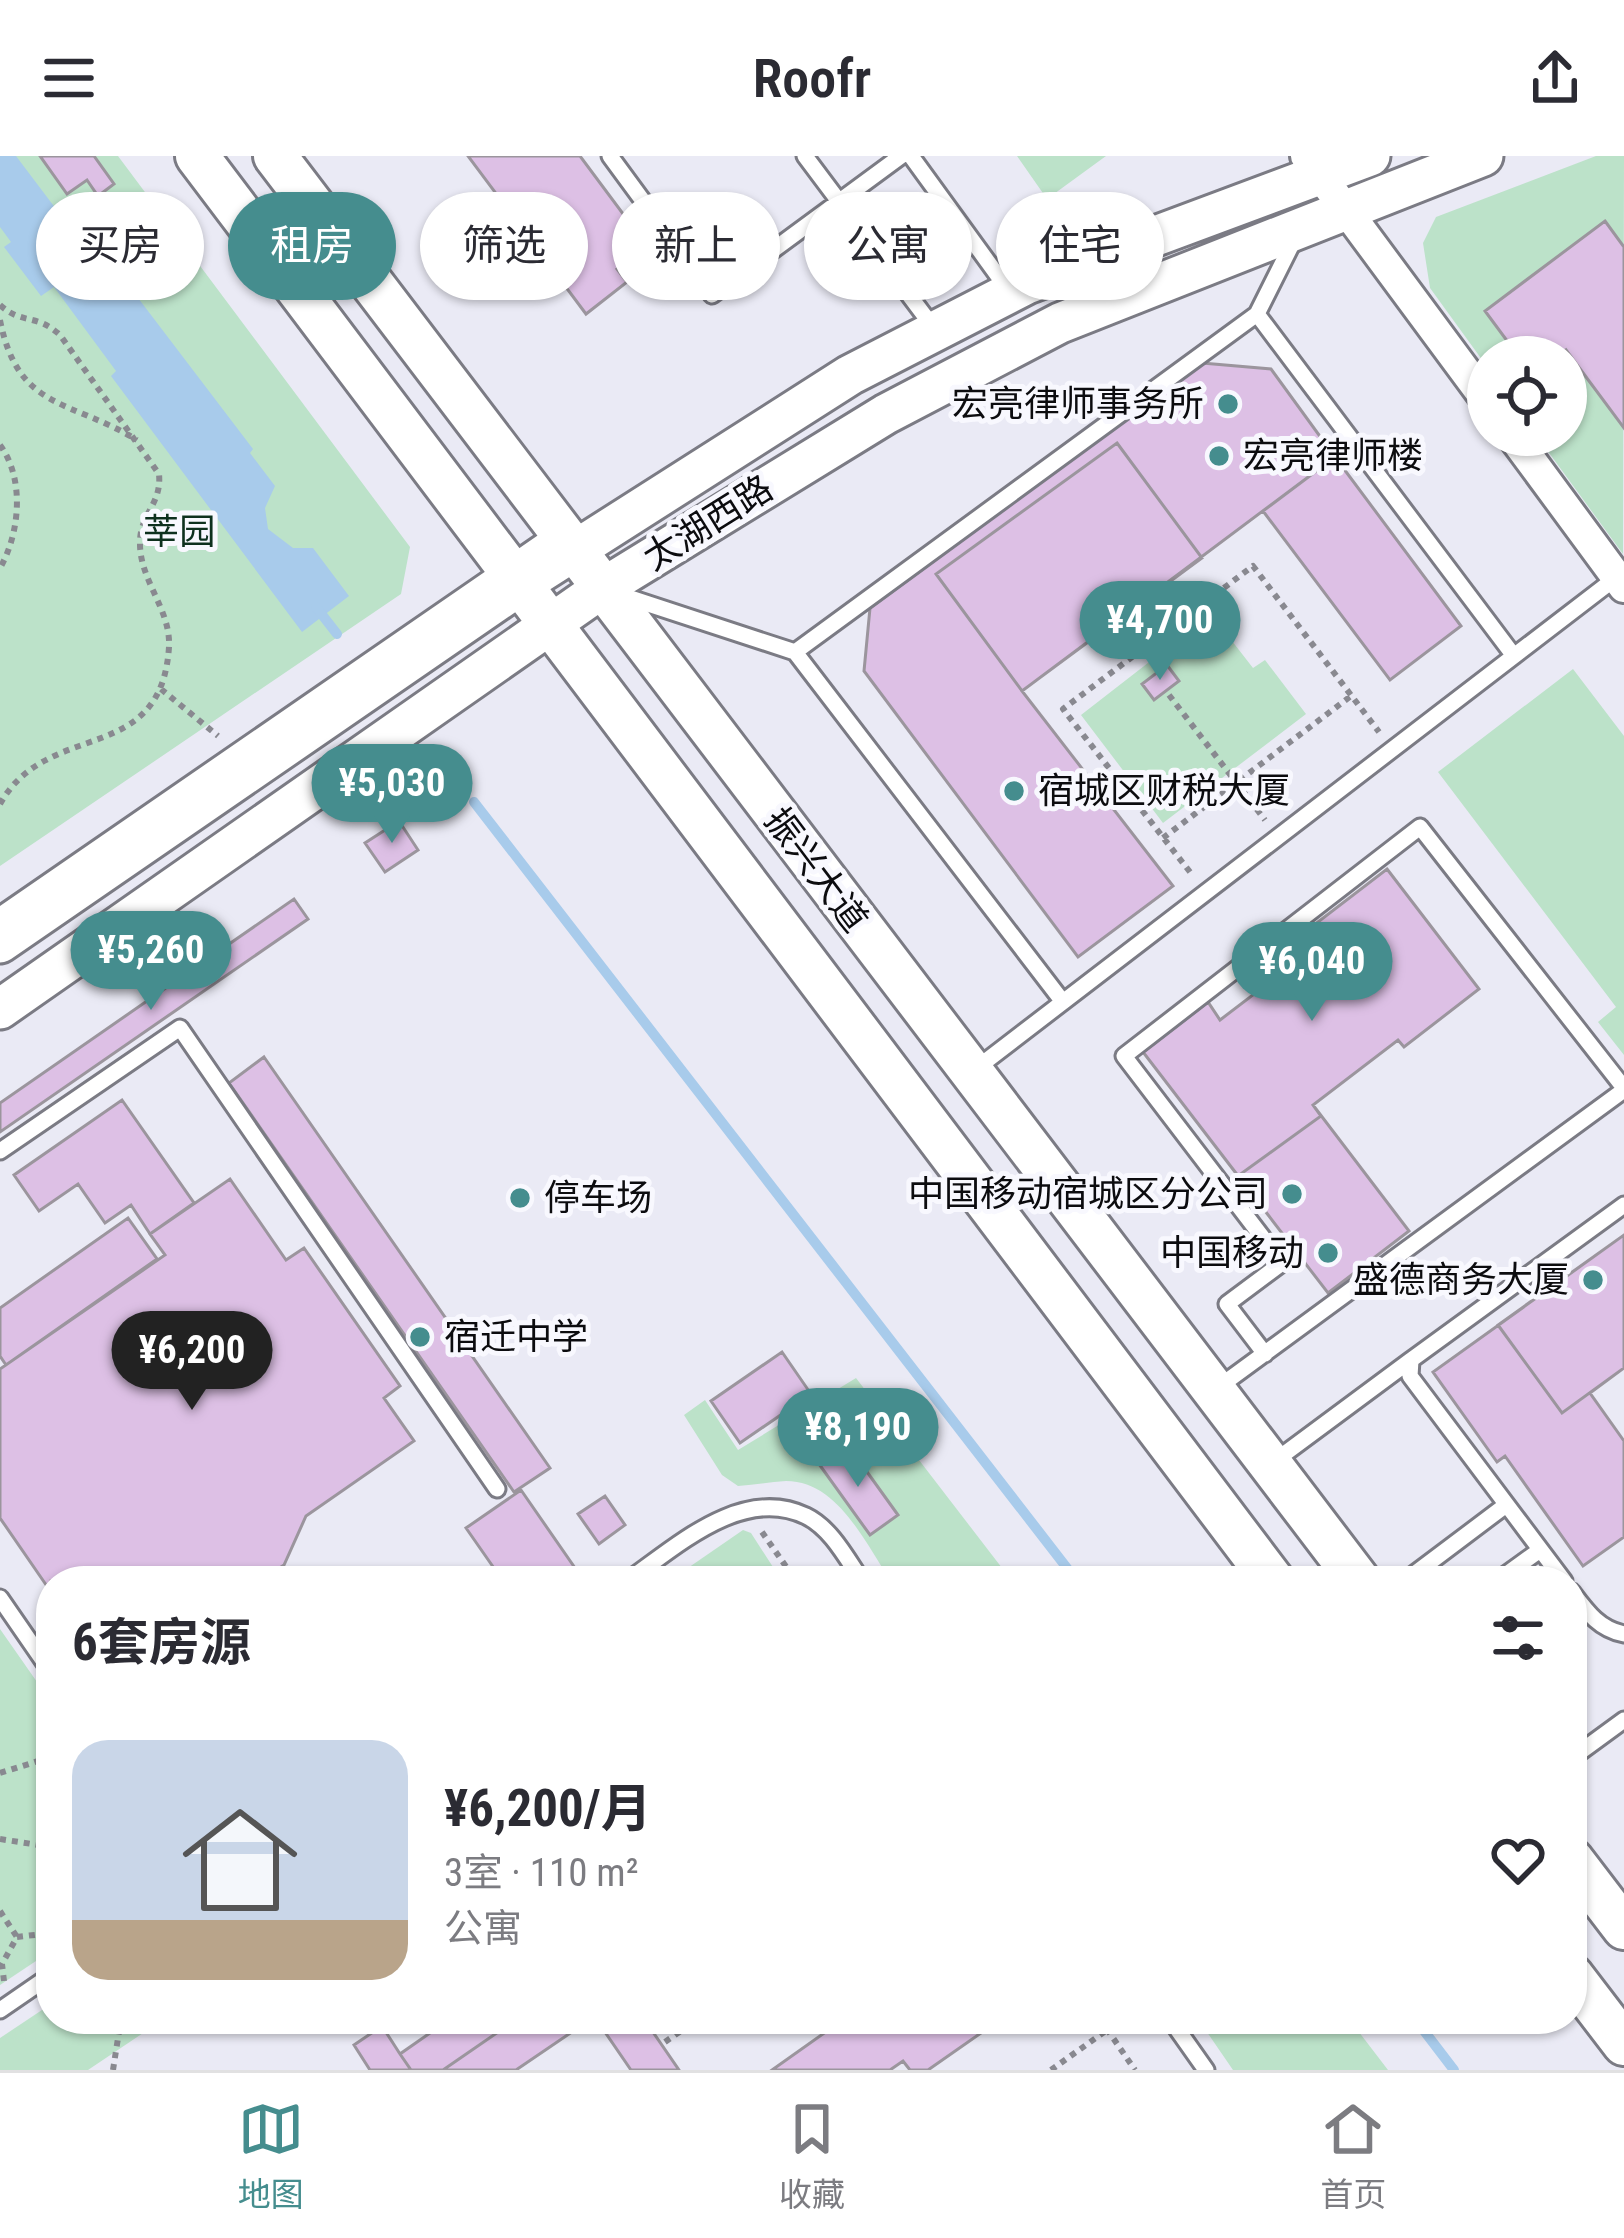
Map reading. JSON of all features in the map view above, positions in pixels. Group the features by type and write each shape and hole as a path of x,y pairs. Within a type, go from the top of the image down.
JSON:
{"main road":[{"name":"振兴大道","path":"197,156 1262,1566"},
{"name":"振兴大道","path":"275,156 1347,1566"},
{"path":"365,381 389,394 407,391 418,380 421,368 418,346"},
{"path":"695,819 699,789 709,781 722,776 748,780"},
{"path":"1587,1880 1624,1928"},
{"path":"1587,1996 1624,2044"}],"street":[{"name":"太湖西路","path":"1164,229 1313,166 1370,156"},
{"name":"太湖西路","path":"0,1009 602,589 886,414 1060,323 1483,156"},
{"path":"1313,166 1467,374"},
{"name":"太湖西路","path":"0,943 565,541 850,375 997,300"},
{"path":"1528,456 1621,582"}],"lane":[{"path":"610,156 712,295 804,227"},
{"path":"805,156 832,192"},
{"path":"851,192 901,156"},
{"path":"911,156 996,272"},
{"path":"795,652 1256,314 1300,228"},
{"path":"913,300 936,331"},
{"path":"1256,314 1514,656"},
{"path":"0,915 237,751 512,576"},
{"path":"971,1072 1514,656 1621,582"},
{"path":"602,589 795,652 1063,1002"},
{"path":"1214,1391 1265,1354 1624,1089 1420,827 1124,1056 1282,1263 1227,1304 1265,1354"},
{"path":"0,1150 179,1028 497,1489"},
{"path":"1270,1465 1624,1205"},
{"path":"1411,1360 1410,1376 1552,1566"},
{"path":"1425,1566 1506,1504"},
{"path":"649,1566 708,1525 746,1510 808,1516 829,1534 851,1566"},
{"path":"1518,1566 1540,1550"},
{"path":"0,1598 36,1650"},
{"path":"1587,1612 1608,1630 1624,1634"},
{"path":"1587,1747 1624,1720"},
{"path":"7,2005 36,1985"},
{"path":"1181,2034 1206,2070"}],"path":[{"path":"0,304 11,315 45,321 60,334 159,474 161,492 139,539 141,556 170,625 160,689 152,707 103,739 48,757 9,788 0,804"},
{"path":"0,320 7,352 26,384 55,403 95,417 140,442"},
{"path":"0,445 14,476 17,502 15,529 0,568"},
{"path":"1206,893 1063,709 1252,566 1392,750"},
{"path":"160,689 237,751"},
{"path":"1169,695 1278,837"},
{"path":"1163,838 1351,695"},
{"path":"746,1510 785,1566"},
{"path":"0,1773 36,1762"},
{"path":"0,1839 36,1845"},
{"path":"0,1911 17,1937"},
{"path":"17,1937 36,1935"},
{"path":"7,2005 2,1964 17,1937"},
{"path":"113,2070 119,2034"},
{"path":"665,2042 676,2034"},
{"path":"1052,2070 1102,2034"},
{"path":"1110,2034 1135,2070"}],"green space":[{"name":"莘园","path":"0,156 118,156 145,192 36,192 36,300 204,300 204,271 410,547 401,594 0,866"},
{"path":"1017,156 1106,156 1057,192 1042,192"},
{"path":"1596,156 1624,156 1623,554 1551,456 1587,456 1587,336 1467,339 1430,288 1423,243 1436,217"},
{"path":"1211,614 1253,668 1265,660 1306,714 1163,823 1081,715"},
{"path":"1573,669 1624,736 1624,1055 1598,1022 1616,1007 1438,772"},
{"path":"856,1378 1000,1566 881,1566 848,1517 821,1491 786,1481 738,1486 722,1475 684,1415 705,1400 738,1450"},
{"path":"743,1530 751,1533 772,1566 691,1566"},
{"path":"0,1629 36,1681 36,1961 0,1985"},
{"path":"36,2014 36,2034 142,2034 88,2070 0,2070 0,2038"},
{"path":"1208,2034 1360,2034 1388,2070 1233,2070"}],"water":[{"path":"0,156 16,156 43,192 36,192 36,289 4,247 11,242 0,227"},
{"path":"64,300 140,300 253,449 250,453 275,486 265,508 268,529 293,548 313,548 349,596 302,632 111,376 116,371"}],"building":[{"path":"40,156 94,156 114,184 95,192 87,180 66,192"},
{"path":"468,156 580,156 612,199 612,294 586,314 576,300 588,300 588,192 495,192"},
{"path":"1605,221 1624,247 1624,428 1587,378 1587,336 1503,336 1485,311"},
{"path":"1202,363 1271,369 1335,457 1022,691 1173,886 1078,957 864,671 870,608"},
{"path":"1117,443 1202,558 1022,691 936,574"},
{"path":"1335,457 1461,626 1390,680 1263,511"},
{"path":"1167,665 1179,681 1154,700 1142,684"},
{"path":"399,821 418,850 385,872 365,843"},
{"path":"1387,869 1479,989 1404,1047 1398,1040 1313,1105 1409,1231 1328,1293 1143,1052 1208,1002 1220,1020 1326,939 1314,925"},
{"path":"1387,869 1479,989 1404,1047 1398,1040 1313,1105 1321,1116 1238,1176 1143,1052 1208,1002 1220,1020 1326,939 1314,925"},
{"path":"294,899 308,919 0,1132 0,1103"},
{"path":"264,1057 550,1468 514,1492 229,1083"},
{"path":"122,1100 194,1203 150,1234 131,1205 105,1223 78,1184 39,1211 14,1175"},
{"path":"230,1179 286,1260 304,1248 400,1386 384,1398 414,1441 306,1516 282,1566 36,1566 36,1570 0,1518 0,1369 165,1255 150,1234"},
{"path":"128,1218 157,1259 6,1365 0,1356 0,1308"},
{"path":"1624,1235 1624,1368 1590,1393 1624,1441 1624,1537 1583,1566 1505,1456 1497,1462 1433,1372"},
{"name":"盛德商务大厦","path":"1624,1235 1624,1368 1562,1413 1498,1325"},
{"path":"782,1352 811,1394 740,1443 711,1401"},
{"path":"847,1444 898,1515 870,1535 819,1464"},
{"path":"521,1490 574,1566 493,1566 466,1528"},
{"path":"605,1496 625,1525 599,1544 578,1514"},
{"path":"370,2034 387,2034 411,2070 370,2070 354,2045"},
{"path":"429,2034 495,2034 443,2070 411,2070 400,2054"},
{"path":"495,2034 569,2034 516,2070 443,2070"},
{"path":"606,2034 654,2034 679,2070 631,2070"},
{"path":"823,2034 980,2034 928,2070 910,2070 903,2061 890,2070 772,2070"}],"waterway":[{"path":"316,607 337,634"},
{"path":"474,802 1065,1566"},
{"path":"1426,2034 1454,2070"}],"place":[{"name":"宏亮律师事务所","path":"1228,404"},
{"name":"宏亮律师楼","path":"1219,456"},
{"name":"宿城区财税大厦","path":"1014,791"},
{"name":"中国移动宿城区分公司","path":"1292,1194"},
{"name":"停车场","path":"520,1198"},
{"name":"中国移动","path":"1328,1253"},
{"name":"盛德商务大厦","path":"1593,1280"},
{"name":"宿迁中学","path":"420,1337"}]}
